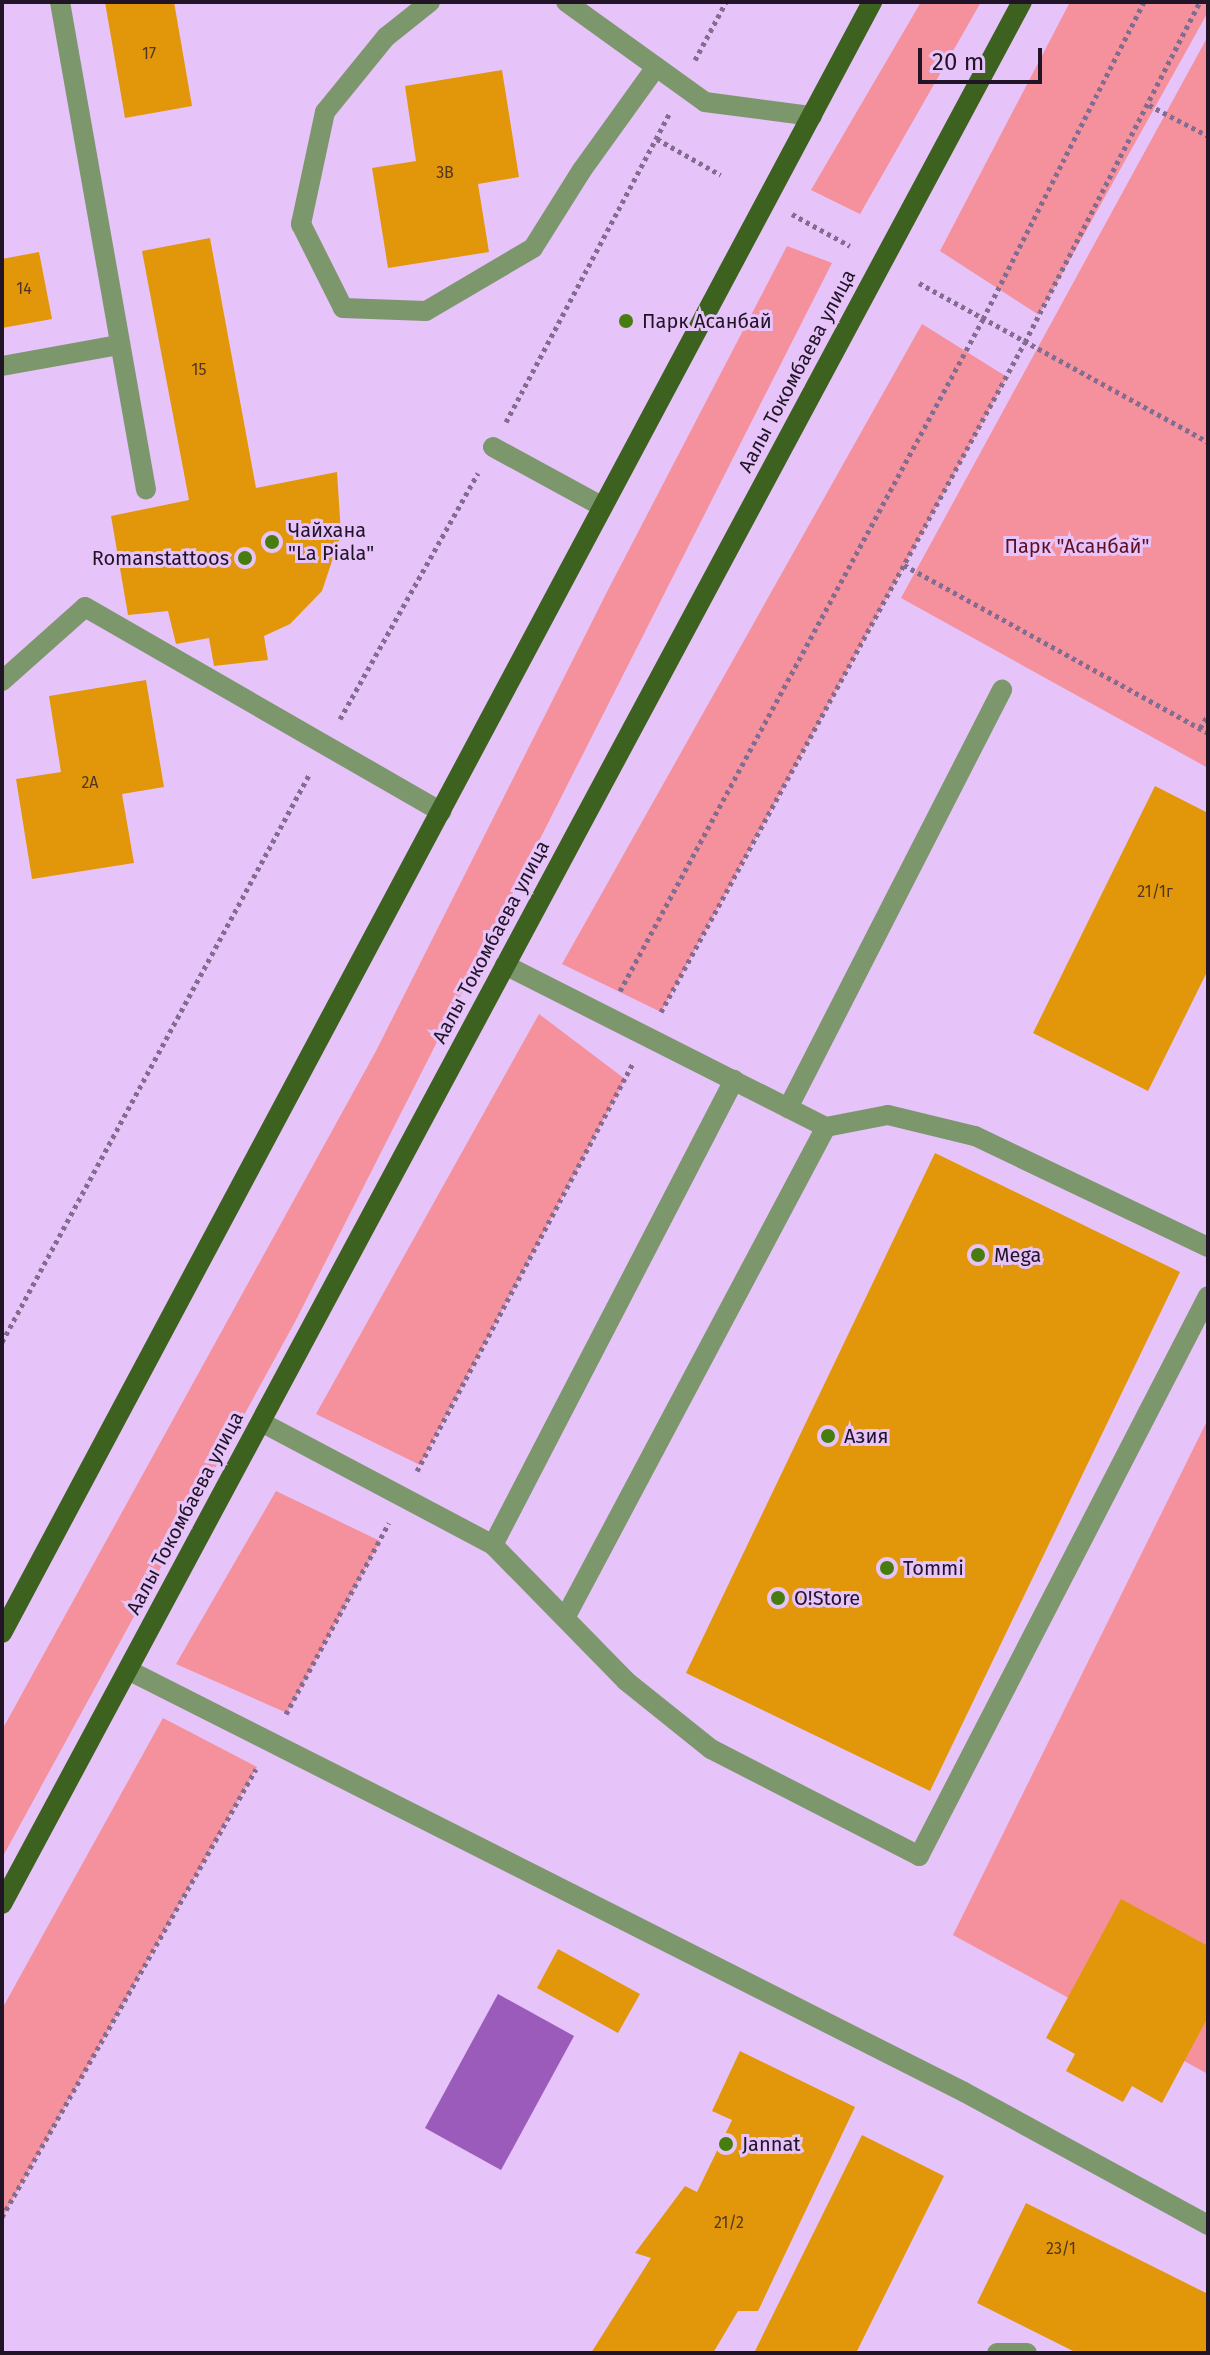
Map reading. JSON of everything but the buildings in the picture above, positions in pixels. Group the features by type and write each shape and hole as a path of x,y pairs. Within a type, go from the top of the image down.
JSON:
{"main road":[{"path":"2,1633 872,2"},
{"name":"Аалы Токомбаева улица","path":"2,1904 1022,2"}],"street":[{"path":"60,2 146,489"},
{"path":"430,2 386,37 325,112 301,224 343,308 426,311 533,248 582,170 656,67"},
{"path":"566,2 705,102 812,116"},
{"path":"2,366 119,345"},
{"path":"493,447 603,507"},
{"path":"2,681 85,607 441,812"},
{"path":"788,1108 1002,690"},
{"path":"505,965 826,1127 888,1115 975,1136 1208,1247"},
{"path":"493,1545 734,1080"},
{"path":"565,1618 826,1127"},
{"path":"261,1422 493,1545 626,1681 711,1749 919,1856 1208,1296"},
{"path":"128,1670 964,2092 1208,2225"},
{"path":"997,2353 1027,2353"}],"path":[{"path":"2,1342 325,745 493,447 657,139 726,2"},
{"path":"606,1017 983,319 1144,2"},
{"path":"2,2217 271,1743 647,1037 1025,342 1200,2"},
{"path":"1149,105 1208,136"},
{"path":"657,139 721,175"},
{"path":"792,214 850,246"},
{"path":"919,283 1208,442"},
{"path":"904,565 1208,733"},
{"path":"1200,728 1208,715"}],"green space":[{"path":"921,2 981,2 860,214 811,190"},
{"path":"1070,2 1208,2 1208,12 1039,315 940,251"},
{"name":"Парк \"Асанбай\"","path":"1208,36 1208,768 901,598"},
{"path":"787,246 832,263 296,1320 2,1858 2,1730 376,1051 610,586"},
{"path":"922,324 1007,377 661,1012 562,964"},
{"path":"539,1014 625,1079 420,1465 316,1414"},
{"path":"1208,1419 1208,2074 953,1935"},
{"path":"276,1491 380,1541 287,1713 176,1664"},
{"path":"163,1718 257,1767 2,2218 2,2009"}],"shaded area":[{"path":"498,1994 574,2036 501,2170 425,2128"}],"place":[{"name":"Парк Асанбай","path":"626,321"},
{"name":"Чайхана \"La Piala\"","path":"272,542"},
{"name":"Romanstattoos","path":"245,558"},
{"name":"Mega","path":"978,1255"},
{"name":"Азия","path":"828,1436"},
{"name":"Tommi","path":"887,1568"},
{"name":"O!Store","path":"778,1598"},
{"name":"Jannat","path":"726,2144"}]}
